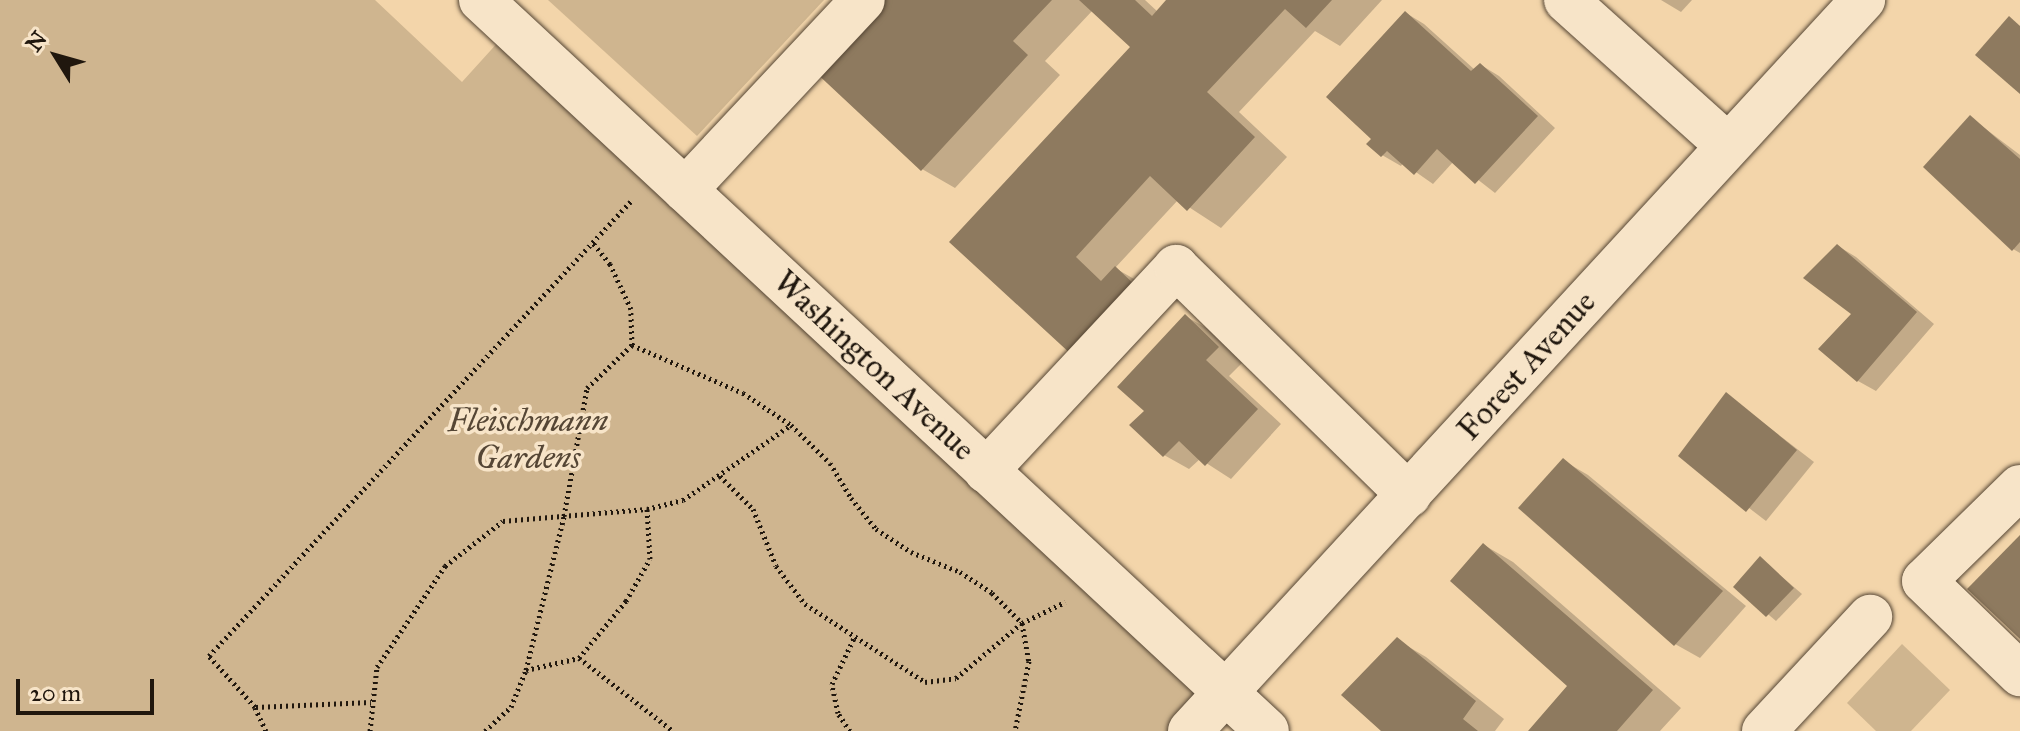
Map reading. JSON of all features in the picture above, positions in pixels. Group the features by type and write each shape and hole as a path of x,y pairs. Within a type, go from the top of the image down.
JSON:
{"street":[{"name":"Washington Avenue","path":"481,0 1267,731"},
{"path":"673,179 863,0"},
{"path":"1566,0 1727,145"},
{"name":"Forest Avenue","path":"1190,731 1863,0"},
{"path":"986,471 1176,267 1409,495"},
{"path":"2020,487 1924,581 2020,674"},
{"path":"1764,731 1870,617"}],"path":[{"path":"266,731 255,707 209,656 593,243 673,179"},
{"path":"485,731 511,707 526,670 564,516 587,388 632,345 631,309 610,264 593,243"},
{"path":"632,345 743,393 791,425 830,463 851,498 876,529 911,552 960,572 992,593 1022,623 1029,661 1015,731"},
{"path":"370,731 377,667 445,566 503,521 647,509 683,500 791,425"},
{"path":"720,476 753,509 776,566 805,604 925,682 956,678 1022,623 1071,600 1117,592"},
{"path":"526,670 579,658 626,601 650,559 647,509"},
{"path":"850,731 838,713 832,684 855,636"},
{"path":"579,658 673,731"},
{"path":"255,707 371,702"}],"green space":[{"name":"Fleischmann Gardens","path":"0,0 375,0 462,82 511,28 1225,693 1189,731 0,731"},
{"path":"548,0 824,0 697,136"},
{"path":"1902,644 1950,690 1911,731 1876,731 1847,703"}],"building":[{"path":"876,0 1052,0 1013,41 1028,55 921,171 812,69"},
{"path":"1079,0 1135,0 1152,16 1166,0 1332,0 1306,28 1285,9 1207,92 1255,137 1187,211 1150,176 1076,257 1101,281 1115,266 1137,287 1073,356 949,242 1130,47"},
{"path":"1405,11 1471,71 1480,63 1538,116 1475,184 1437,149 1414,175 1387,151 1381,157 1366,144 1371,139 1326,97"},
{"path":"2009,16 2020,26 2020,94 1975,55"},
{"path":"1970,115 2020,159 2020,242 2012,251 1923,167"},
{"path":"1837,244 1917,312 1857,382 1818,349 1851,314 1803,278"},
{"path":"1185,314 1219,347 1206,360 1258,409 1205,466 1179,441 1163,457 1129,425 1144,411 1117,387"},
{"path":"1726,392 1797,450 1746,512 1678,456"},
{"path":"1563,458 1723,591 1674,646 1518,508"},
{"path":"2020,535 2020,639 1967,589"},
{"path":"1483,543 1653,690 1617,731 1528,731 1567,686 1450,581"},
{"path":"1760,556 1794,588 1766,617 1733,587"},
{"path":"1397,637 1476,701 1463,719 1478,731 1381,731 1341,695"}]}
